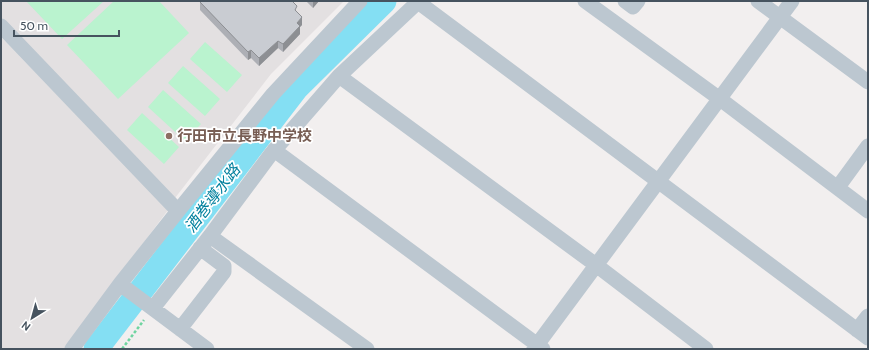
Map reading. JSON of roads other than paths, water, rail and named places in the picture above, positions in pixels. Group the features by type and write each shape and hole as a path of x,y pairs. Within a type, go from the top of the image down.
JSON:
{"street":[{"path":"72,349 125,288 178,211 273,94 360,1"},
{"path":"149,306 210,236 274,150 339,76 418,1 862,334 868,316"},
{"path":"585,1 720,99 868,211"},
{"path":"625,1 633,7 638,1"},
{"path":"758,1 868,82"},
{"path":"274,150 538,348 596,265 792,1"},
{"path":"1,26 178,211"},
{"path":"339,76 596,265 706,349"},
{"path":"838,187 868,146"},
{"path":"210,236 366,349"},
{"path":"180,329 224,272 224,266 200,248"},
{"path":"125,288 204,348"}],"waterway":[{"name":"酒巻導水路","path":"96,349 297,87 384,1"}],"place":[{"name":"行田市立長野中学校","path":"169,136"}]}
